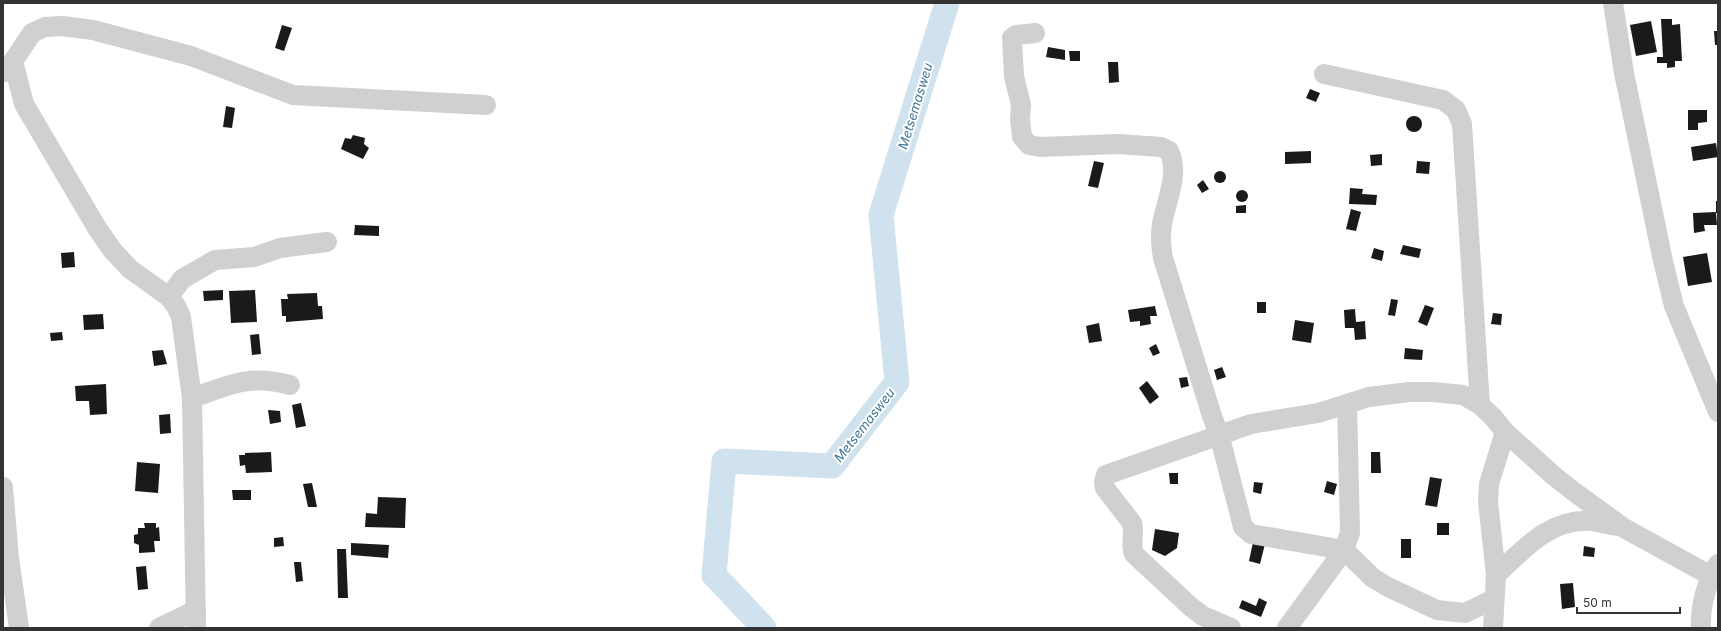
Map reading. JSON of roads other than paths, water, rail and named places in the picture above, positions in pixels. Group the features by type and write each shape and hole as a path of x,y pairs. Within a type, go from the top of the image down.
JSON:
{"street":[{"path":"1613,3 1628,88 1663,262 1674,306 1718,412"},
{"path":"159,628 196,619 192,398 181,318 176,306 169,297 130,269 113,250 97,228 24,104 8,69 32,33 45,27 62,26 93,30 191,56 293,95 486,105"},
{"path":"1035,33 1016,35 1012,38 1014,76 1021,105 1020,119 1022,137 1029,145 1040,147 1118,144 1161,147 1170,151 1173,158 1171,188 1162,224 1161,243 1163,258 1212,416 1219,434 1244,527 1247,531 1252,534 1344,550 1373,578 1388,587 1437,610 1465,613 1494,599"},
{"path":"1324,74 1443,100 1456,110 1462,124 1480,405"},
{"path":"169,297 182,279 215,260 254,257 280,248 327,242"},
{"path":"192,398 233,384 250,380 276,381 290,385"},
{"path":"1231,628 1203,616 1191,607 1134,554 1132,547 1132,523 1104,485 1106,475 1219,434 1252,424 1318,413 1369,397 1409,392 1432,392 1463,395 1480,405 1493,417 1505,432 1554,476 1624,528 1714,570 1702,603 1701,628"},
{"path":"1287,628 1344,550 1350,533 1347,404"},
{"path":"1493,628 1496,575 1488,502 1489,484 1505,432"},
{"path":"3,487 6,558 19,628"},
{"path":"1496,575 1532,542 1562,524 1590,521 1624,528"}],"waterway":[{"name":"Metsemasweu","path":"764,628 714,575 724,461 832,466 897,382 881,215 947,3"}]}
